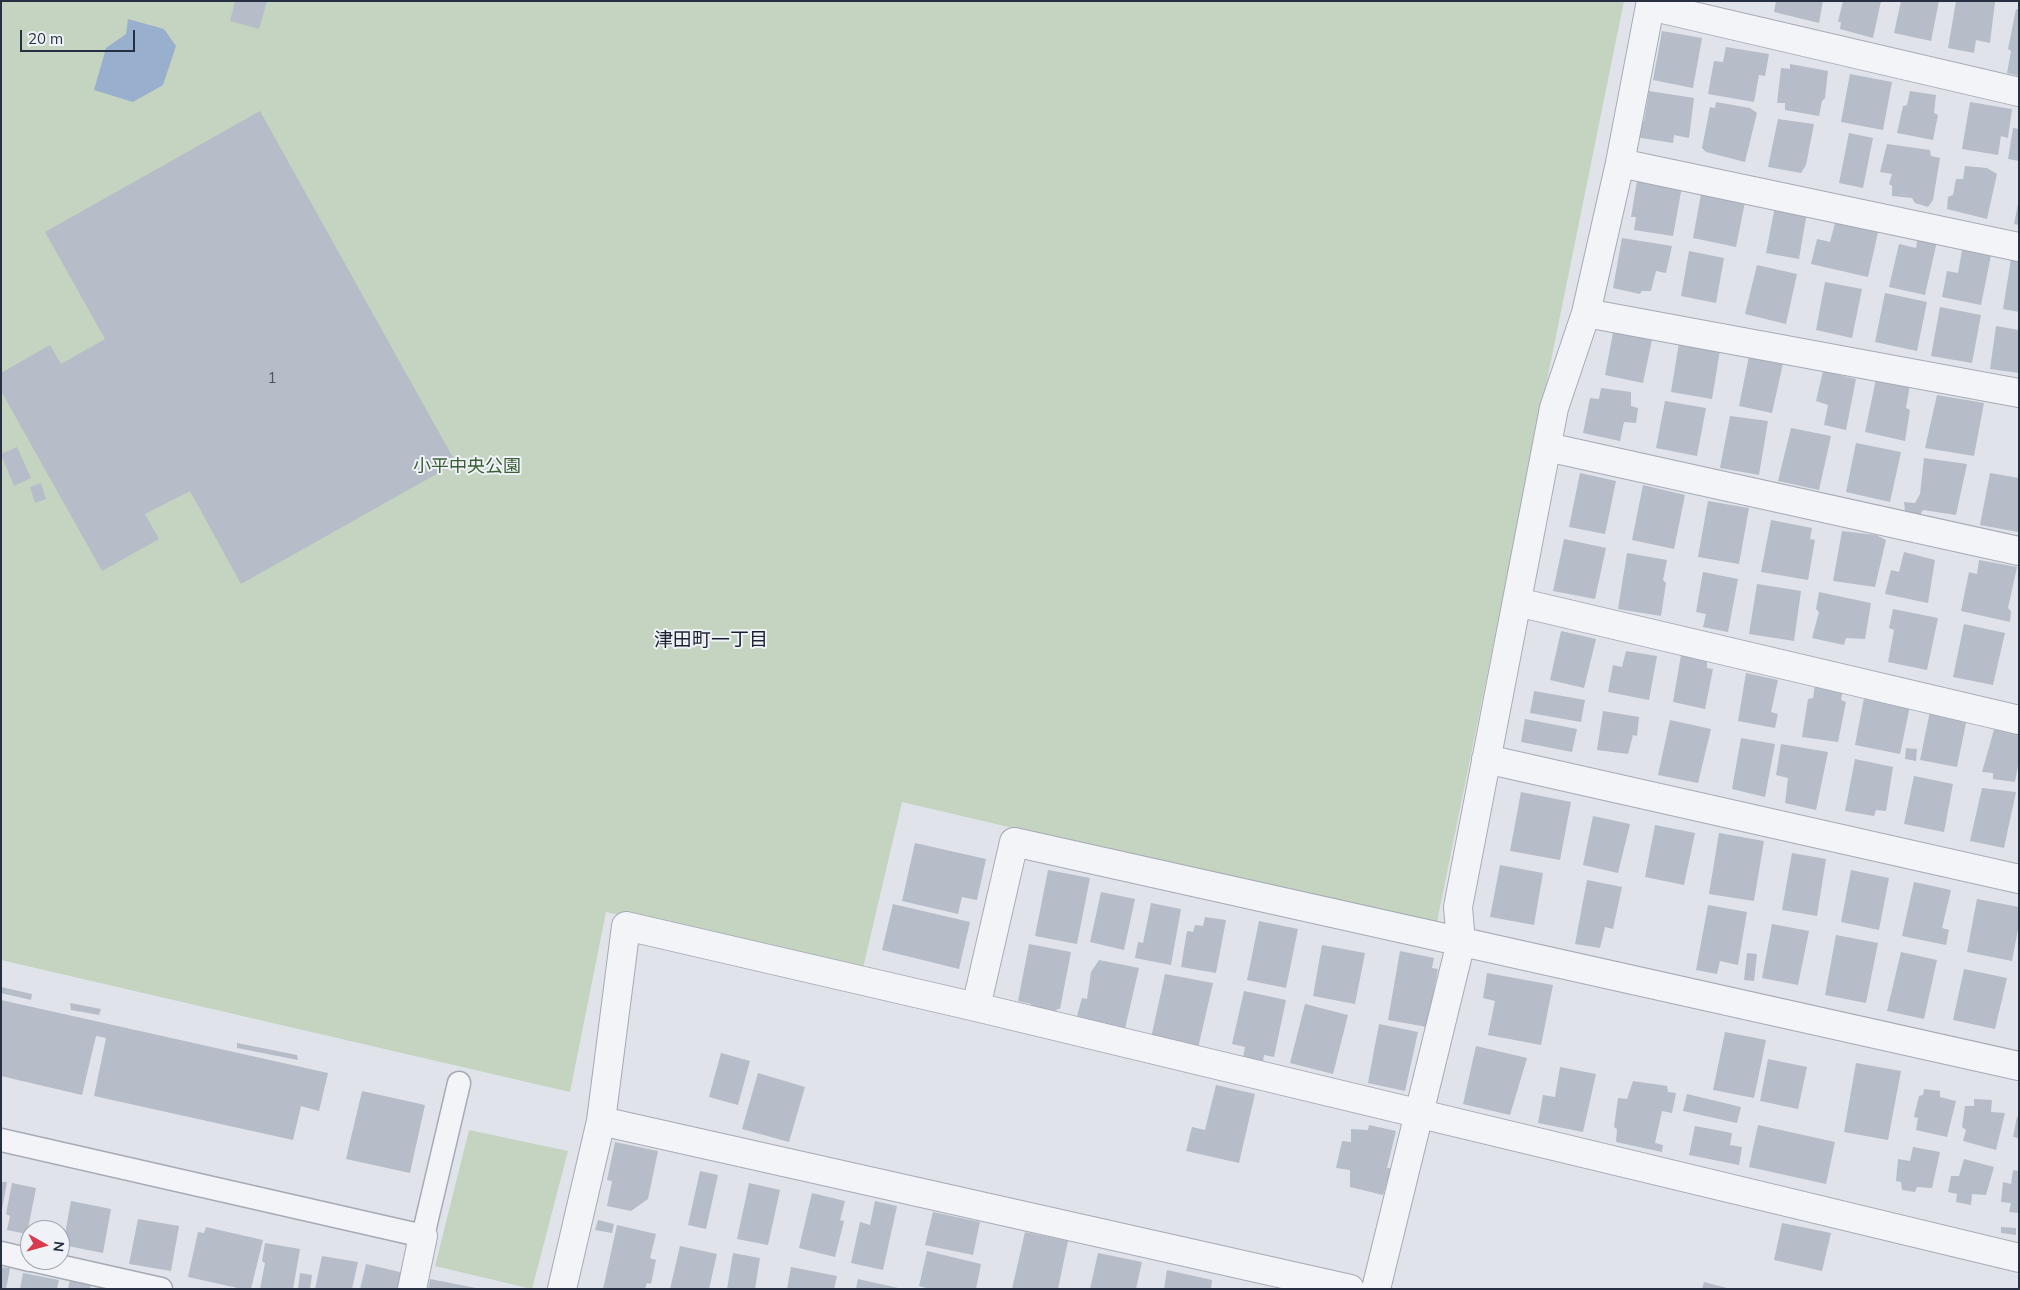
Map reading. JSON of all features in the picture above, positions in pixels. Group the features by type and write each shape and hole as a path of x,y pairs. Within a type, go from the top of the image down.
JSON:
{"street":[{"path":"1376,1289 1461,942 1458,907 1554,408 1586,313 1620,163 1650,6 2019,92"},
{"path":"1620,163 2019,248"},
{"path":"1586,313 2019,393"},
{"path":"1547,447 2019,551"},
{"path":"1517,602 2019,720"},
{"path":"1486,759 2019,879"},
{"path":"976,1007 1014,842 2019,1066"},
{"path":"562,1289 601,1121 626,926 976,1007 2019,1258"},
{"path":"601,1121 1350,1289"},
{"path":"412,1289 423,1236"}],"lane":[{"path":"1,1140 423,1236 458,1083"},
{"path":"1,1253 20,1257"},
{"path":"70,1269 161,1289"}],"green space":[{"name":"小平中央公園","path":"1,1 1624,1 1436,927 902,802 863,968 606,912 570,1092 1,960"},
{"path":"469,1130 568,1151 532,1289 435,1266"}],"water":[{"path":"128,19 164,29 176,46 163,85 133,102 94,90 106,48 126,34"}],"building":[{"path":"235,1 267,1 259,29 230,21"},
{"path":"1776,1 1823,1 1819,23 1774,12"},
{"path":"1843,1 1881,1 1873,38 1840,29 1841,22 1838,22"},
{"path":"1901,1 1939,1 1931,41 1894,33"},
{"path":"1956,1 1995,2 1990,43 1976,40 1974,53 1948,48"},
{"path":"2016,9 2019,10 2019,76 2007,73 2011,51 2008,49"},
{"path":"1662,31 1702,38 1693,88 1653,80"},
{"path":"1726,47 1769,54 1765,76 1759,75 1754,102 1708,94 1714,61 1723,62"},
{"path":"1790,64 1828,71 1825,98 1822,101 1819,116 1785,110 1785,103 1777,103 1781,68 1790,69"},
{"path":"1850,74 1892,82 1883,130 1841,122"},
{"path":"1649,91 1694,98 1689,138 1674,135 1673,143 1635,137 1638,120 1644,121"},
{"path":"1910,91 1936,95 1934,113 1938,115 1933,140 1897,133 1903,106 1907,105"},
{"path":"1716,102 1750,108 1757,113 1745,162 1706,152 1702,148 1710,107 1715,108"},
{"path":"1970,102 2012,109 2008,138 2001,136 1998,155 1962,149"},
{"path":"260,111 456,463 241,584 190,491 145,514 159,539 102,571 1,391 1,373 50,345 61,364 105,339 45,232"},
{"path":"1778,119 1814,124 1806,165 1801,173 1768,167"},
{"path":"2013,128 2019,129 2019,161 2008,159"},
{"path":"1849,133 1873,138 1863,188 1839,183"},
{"path":"1887,144 1930,150 1931,156 1940,158 1933,200 1928,207 1915,203 1912,198 1892,196 1892,186 1889,184 1892,174 1880,172"},
{"path":"1965,166 1987,168 1997,174 1987,219 1947,209 1948,197 1953,195 1956,179 1963,179"},
{"path":"1637,181 1683,181 1673,236 1634,230 1636,217 1631,217"},
{"path":"1701,194 1745,202 1736,247 1693,238"},
{"path":"2019,205 2019,225 2014,224"},
{"path":"1775,206 1807,212 1799,259 1766,253"},
{"path":"1836,219 1879,228 1868,277 1811,264 1817,239 1830,242"},
{"path":"1918,236 1937,241 1925,295 1889,287 1899,244 1916,248"},
{"path":"1622,238 1672,246 1666,273 1656,271 1651,291 1642,291 1640,294 1613,288"},
{"path":"1963,245 1992,250 1981,305 1942,297 1947,271 1958,273"},
{"path":"1689,251 1724,258 1716,303 1681,296"},
{"path":"2011,259 2019,260 2019,312 2003,309"},
{"path":"1757,265 1797,274 1786,324 1745,314"},
{"path":"1825,282 1862,289 1852,338 1816,330"},
{"path":"1885,293 1927,302 1917,351 1875,342"},
{"path":"1940,307 1981,315 1972,363 1931,356"},
{"path":"1615,322 1654,330 1643,383 1605,375"},
{"path":"1996,326 2019,330 2019,373 1990,369"},
{"path":"1680,337 1721,344 1712,399 1671,392"},
{"path":"1750,351 1784,359 1772,413 1739,406"},
{"path":"1823,371 1856,379 1846,430 1824,425 1828,405 1816,401"},
{"path":"1876,379 1910,385 1906,408 1910,410 1905,441 1865,432"},
{"path":"1601,388 1631,392 1631,406 1638,408 1636,423 1624,422 1620,441 1583,433 1590,398 1599,399"},
{"path":"1937,395 1984,403 1974,456 1925,448"},
{"path":"1665,401 1706,408 1697,456 1656,448"},
{"path":"1730,416 1768,421 1759,475 1720,468"},
{"path":"1791,428 1831,436 1819,490 1778,481"},
{"path":"1856,443 1901,452 1890,502 1846,492"},
{"path":"17,447 31,478 14,486 1,454"},
{"path":"1924,458 1967,464 1956,515 1923,510 1920,515 1905,511 1904,502 1915,503 1920,494"},
{"path":"1580,473 1616,481 1605,534 1569,527"},
{"path":"1990,473 2019,478 2018,532 1980,525"},
{"path":"41,483 46,499 35,503 30,487"},
{"path":"1643,485 1685,495 1674,549 1632,540"},
{"path":"1708,501 1749,508 1739,564 1698,557"},
{"path":"1771,520 1812,528 1810,539 1815,540 1808,580 1761,572"},
{"path":"1842,531 1876,535 1886,540 1875,587 1833,581"},
{"path":"1564,539 1606,548 1595,599 1553,591"},
{"path":"1904,552 1935,560 1928,603 1885,594 1891,570 1899,572"},
{"path":"1627,553 1667,560 1663,580 1666,583 1661,616 1618,609"},
{"path":"1979,560 2017,567 2008,608 2011,611 2010,622 1961,611 1969,572 1977,574"},
{"path":"1703,572 1738,579 1728,632 1703,627 1706,614 1696,612"},
{"path":"1757,584 1801,591 1794,641 1749,634"},
{"path":"1819,592 1871,603 1865,639 1846,638 1844,645 1812,638 1819,612 1816,609"},
{"path":"1893,609 1938,618 1927,670 1888,662 1894,630 1889,628"},
{"path":"1964,624 2005,633 1993,685 1953,677"},
{"path":"1561,631 1596,639 1584,688 1550,680"},
{"path":"1626,651 1657,656 1649,700 1608,692 1613,665 1622,667"},
{"path":"1681,655 1707,661 1707,668 1713,669 1705,709 1673,702"},
{"path":"1746,673 1778,680 1771,712 1778,714 1775,728 1738,721"},
{"path":"1815,685 1843,688 1841,700 1846,702 1838,742 1802,737 1808,699 1813,698"},
{"path":"1534,691 1585,700 1581,722 1530,713"},
{"path":"1864,698 1910,706 1900,754 1855,745"},
{"path":"1603,711 1639,717 1637,736 1633,735 1628,754 1597,750"},
{"path":"1930,711 1967,718 1957,767 1920,760"},
{"path":"1525,719 1577,729 1572,752 1521,742"},
{"path":"1670,720 1711,729 1698,783 1658,775"},
{"path":"1995,726 2019,730 2019,760 2015,782 1993,779 1993,773 1982,772"},
{"path":"1741,738 1775,744 1765,797 1732,789"},
{"path":"1781,744 1828,752 1816,810 1785,803 1788,778 1776,775"},
{"path":"1906,748 1917,749 1916,761 1905,759"},
{"path":"1855,759 1893,767 1886,811 1876,810 1874,816 1845,811"},
{"path":"1914,776 1953,784 1944,832 1904,824"},
{"path":"1982,788 2016,792 2004,848 1970,841"},
{"path":"1521,792 1571,802 1560,860 1510,851"},
{"path":"1593,816 1630,824 1618,873 1583,865"},
{"path":"1655,825 1695,833 1684,885 1645,877"},
{"path":"1719,833 1764,841 1754,901 1709,894"},
{"path":"915,843 986,859 977,900 962,897 958,914 902,901"},
{"path":"1792,853 1826,859 1817,916 1782,910"},
{"path":"1500,865 1543,873 1534,925 1490,917"},
{"path":"1048,870 1090,878 1077,944 1035,936"},
{"path":"1851,870 1889,878 1879,930 1841,922"},
{"path":"1587,880 1622,887 1613,929 1605,927 1600,948 1575,944"},
{"path":"1914,882 1951,890 1942,928 1949,930 1946,945 1902,936"},
{"path":"1101,892 1135,899 1124,950 1090,942"},
{"path":"1977,899 2019,907 2019,924 2012,961 1967,952"},
{"path":"1151,903 1181,909 1171,965 1135,958 1138,942 1143,943"},
{"path":"893,904 970,922 959,969 882,950"},
{"path":"1708,905 1747,912 1738,965 1720,961 1717,974 1696,970"},
{"path":"1205,917 1226,920 1216,973 1181,967 1187,931 1193,932 1195,925 1203,926"},
{"path":"1259,921 1298,929 1286,988 1247,980"},
{"path":"1772,924 1809,931 1798,985 1762,978"},
{"path":"1836,935 1878,943 1866,1003 1825,995"},
{"path":"1029,944 1071,952 1060,1009 1057,1009 1056,1015 1032,1010 1031,1004 1018,1001"},
{"path":"1322,945 1365,953 1355,1004 1313,996"},
{"path":"1400,951 1434,958 1432,968 1438,969 1427,1027 1388,1020"},
{"path":"1901,952 1937,960 1924,1019 1887,1011"},
{"path":"1747,953 1757,954 1754,981 1744,980"},
{"path":"1099,960 1139,968 1124,1033 1086,1024 1084,1018 1077,1016 1082,998 1087,999 1091,972"},
{"path":"1964,969 2007,978 1995,1029 1953,1020"},
{"path":"1487,973 1553,985 1541,1045 1488,1035 1495,1001 1483,998"},
{"path":"1165,974 1213,983 1198,1048 1151,1038"},
{"path":"1,987 32,994 31,1000 1,993"},
{"path":"1244,991 1286,1000 1274,1057 1264,1055 1263,1062 1243,1058 1245,1047 1232,1044"},
{"path":"1,1000 328,1073 319,1111 301,1106 293,1140 94,1096 106,1038 96,1036 82,1095 1,1076"},
{"path":"70,1003 101,1009 99,1015 71,1010"},
{"path":"1305,1004 1348,1015 1333,1074 1290,1063"},
{"path":"1379,1024 1418,1032 1405,1091 1368,1083"},
{"path":"1725,1032 1766,1040 1754,1098 1713,1090"},
{"path":"237,1043 297,1055 298,1060 237,1048"},
{"path":"1476,1046 1527,1058 1510,1115 1463,1104"},
{"path":"721,1053 750,1061 738,1105 709,1097"},
{"path":"1768,1059 1807,1067 1798,1109 1760,1101"},
{"path":"1856,1063 1901,1071 1888,1140 1844,1132"},
{"path":"1560,1067 1596,1074 1583,1132 1538,1123 1543,1095 1555,1097"},
{"path":"758,1073 805,1087 789,1142 742,1129"},
{"path":"1633,1081 1667,1086 1668,1092 1676,1093 1672,1113 1662,1111 1655,1143 1663,1145 1662,1152 1616,1142 1617,1129 1614,1127 1618,1098 1627,1099"},
{"path":"1216,1085 1255,1094 1239,1163 1186,1151 1192,1127 1205,1130"},
{"path":"1924,1089 1940,1091 1940,1097 1956,1101 1947,1137 1916,1130 1918,1118 1914,1117 1919,1096 1923,1095"},
{"path":"362,1091 425,1105 410,1173 346,1159"},
{"path":"1687,1094 1741,1107 1737,1123 1683,1111"},
{"path":"1974,1099 1992,1100 1991,1112 2005,1113 1996,1150 1963,1141 1966,1130 1962,1127 1965,1106 1974,1106"},
{"path":"2017,1117 2019,1117 2019,1138 2013,1137"},
{"path":"1369,1125 1396,1131 1387,1168 1391,1168 1383,1195 1350,1187 1350,1170 1336,1168 1342,1141 1351,1142 1351,1129 1368,1130"},
{"path":"1758,1125 1835,1142 1826,1184 1749,1167"},
{"path":"1695,1126 1732,1133 1730,1145 1742,1147 1739,1165 1689,1155"},
{"path":"615,1142 658,1151 648,1199 631,1211 607,1206 612,1181 607,1180"},
{"path":"1913,1147 1940,1152 1932,1188 1917,1187 1915,1192 1902,1190 1901,1182 1896,1181 1898,1159 1910,1161"},
{"path":"1964,1159 1994,1167 1986,1195 1972,1194 1971,1205 1956,1202 1957,1194 1948,1192 1951,1176 1959,1176"},
{"path":"2013,1170 2019,1171 2019,1213 2009,1212 2011,1203 2001,1202 2003,1182 2011,1184"},
{"path":"700,1171 718,1175 706,1229 688,1225"},
{"path":"1,1182 7,1182 2,1209 1,1209"},
{"path":"12,1183 36,1188 30,1220 20,1220 20,1233 7,1230 10,1216 6,1214"},
{"path":"749,1183 780,1190 768,1245 737,1239"},
{"path":"812,1193 845,1201 840,1220 844,1221 835,1257 799,1248"},
{"path":"71,1201 111,1209 103,1253 70,1246 70,1220 68,1220"},
{"path":"875,1201 897,1206 883,1270 851,1263 860,1222 870,1225"},
{"path":"933,1212 980,1222 973,1255 925,1245"},
{"path":"138,1219 179,1226 171,1271 129,1264"},
{"path":"598,1220 614,1224 612,1233 595,1230"},
{"path":"1782,1223 1831,1233 1822,1271 1774,1260"},
{"path":"617,1225 656,1234 650,1258 656,1260 651,1284 647,1283 645,1289 603,1289"},
{"path":"206,1227 263,1240 251,1289 242,1289 188,1277 198,1232 204,1233"},
{"path":"2001,1227 2016,1228 2016,1235 2001,1233"},
{"path":"1025,1232 1068,1241 1058,1289 1012,1289"},
{"path":"265,1243 300,1249 293,1289 260,1289 265,1263 262,1261"},
{"path":"680,1246 717,1254 709,1289 670,1289"},
{"path":"927,1251 981,1264 976,1289 930,1289 919,1286"},
{"path":"733,1253 760,1258 755,1289 727,1289"},
{"path":"1098,1253 1142,1262 1136,1289 1090,1289"},
{"path":"322,1256 358,1262 352,1289 315,1289"},
{"path":"366,1264 404,1273 400,1289 360,1289"},
{"path":"1,1267 10,1268 6,1289 1,1289"},
{"path":"791,1267 837,1276 834,1289 787,1289"},
{"path":"1167,1270 1212,1280 1211,1289 1164,1289"},
{"path":"23,1273 59,1280 57,1289 20,1289"},
{"path":"300,1273 312,1275 310,1289 298,1289"},
{"path":"430,1279 476,1288 476,1289 428,1289"},
{"path":"858,1279 898,1288 898,1289 856,1289"},
{"path":"70,1280 91,1285 90,1289 68,1289"},
{"path":"1704,1282 1727,1288 1702,1289"}],"district":[{"name":"津田町一丁目","path":"711,640"}]}
